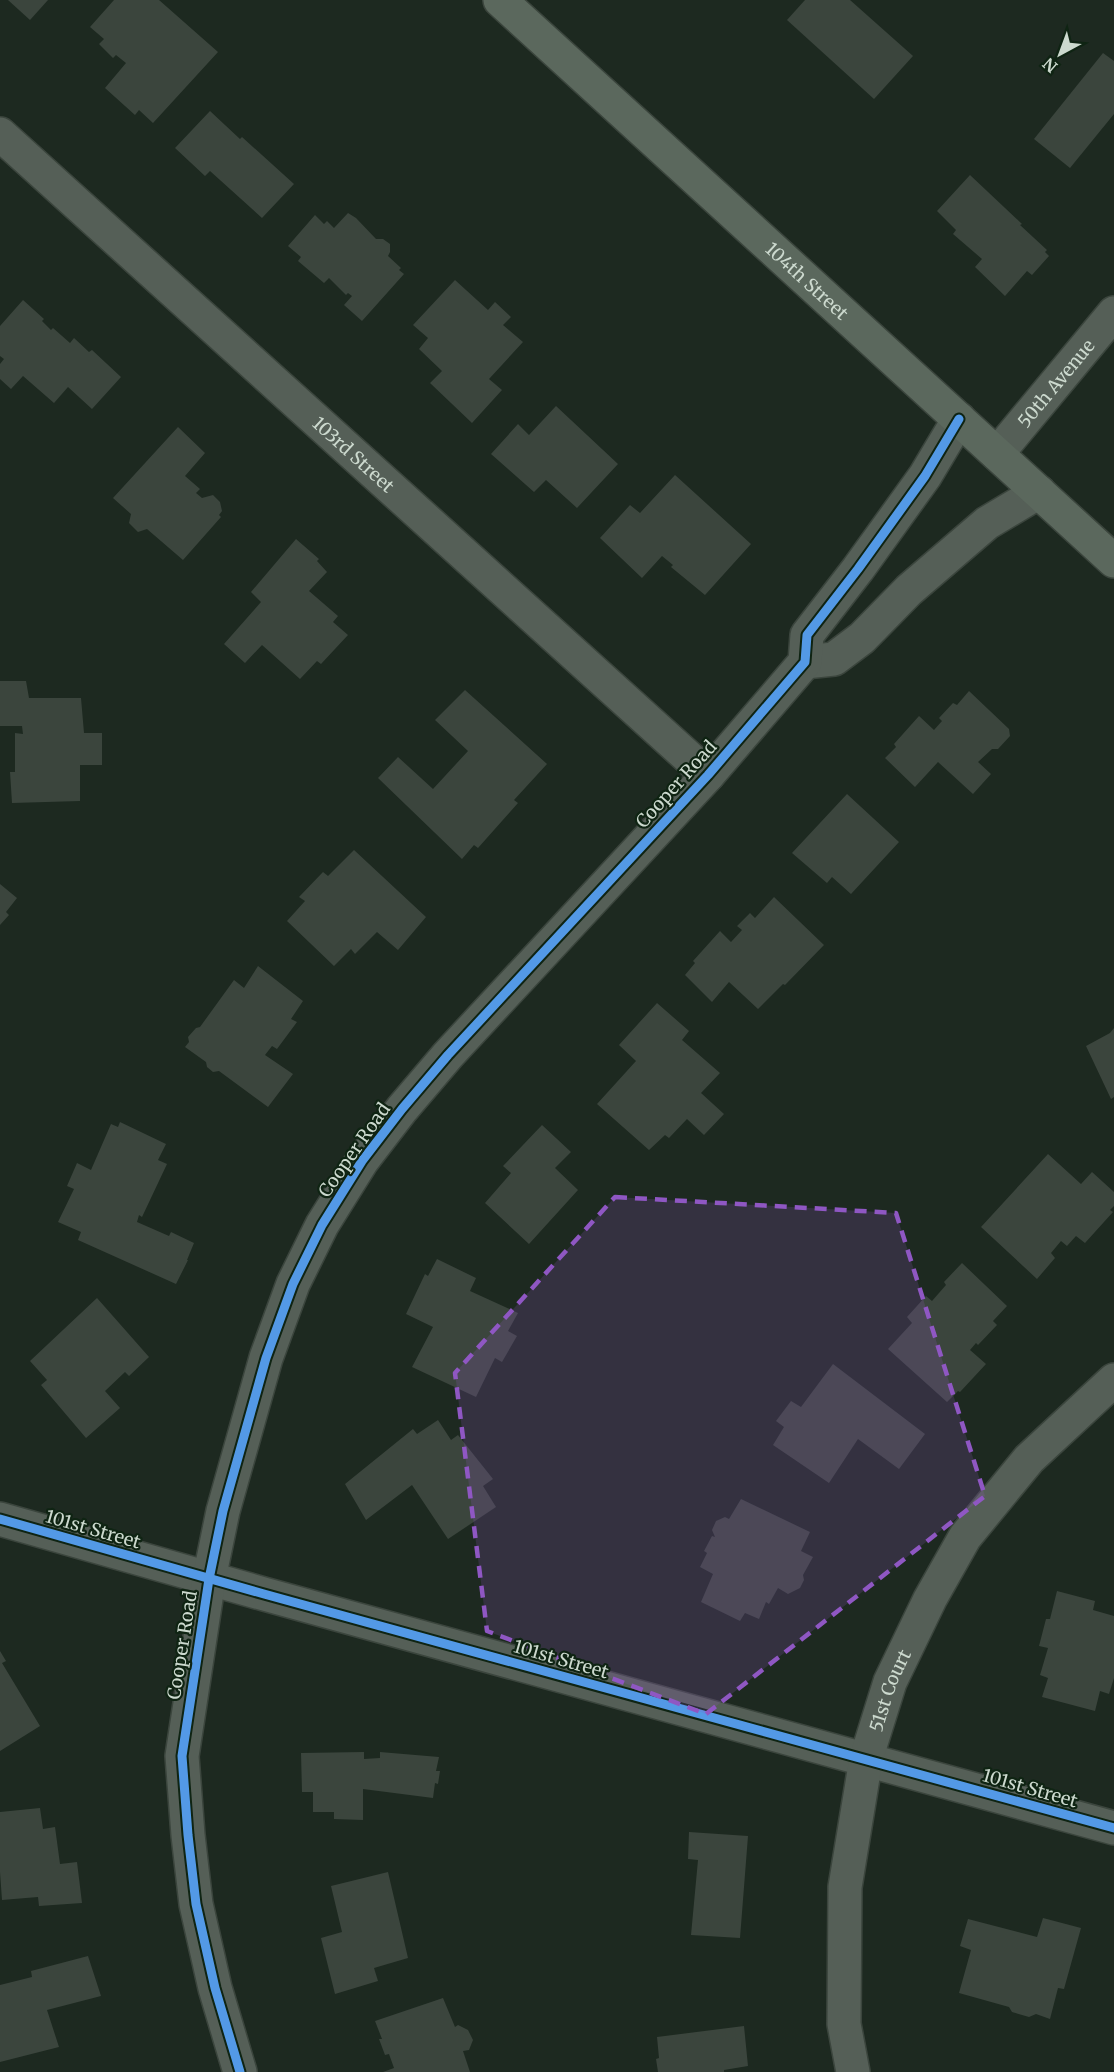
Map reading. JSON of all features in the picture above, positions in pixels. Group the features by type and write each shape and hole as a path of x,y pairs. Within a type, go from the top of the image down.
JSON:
{"main road":[{"name":"104th Street","path":"500,0 1114,561"}],"street":[{"name":"103rd Street","path":"0,134 708,775"},
{"name":"50th Avenue","path":"997,454 1114,313"},
{"path":"959,419 925,476 807,635 805,662 834,659 862,638 909,590 987,523 1039,492"},
{"name":"Cooper Road","path":"240,2072 215,1988 196,1904 182,1756 209,1579 223,1511 273,1338 293,1284 319,1230 362,1161 402,1109 448,1055 708,775 805,662"},
{"name":"51st Court","path":"853,2072 844,2024 845,1887 866,1759 890,1682 930,1599 965,1537 1029,1459 1114,1380"},
{"name":"101st Street","path":"0,1519 209,1579 1114,1828"}],"highlighted area":[{"path":"615,1197 896,1213 985,1496 706,1714 487,1631 455,1373"}],"building":[{"path":"8,0 48,0 30,20"},
{"path":"114,0 159,0 218,52 153,123 139,110 135,115 105,88 126,63 116,55 113,58 99,44 104,39 90,27"},
{"path":"805,0 850,0 913,56 874,99 787,20"},
{"path":"1103,53 1114,61 1114,114 1070,168 1034,139"},
{"path":"210,111 294,184 262,218 210,171 205,176 175,148"},
{"path":"970,175 1022,224 1020,225 1047,250 1045,252 1049,256 1032,275 1027,271 1005,296 975,267 982,259 953,234 956,230 937,211"},
{"path":"348,213 376,239 383,239 390,244 388,256 404,274 362,321 344,305 352,296 348,293 346,295 329,278 324,283 298,261 301,257 288,246 315,215 324,224 327,221 334,228"},
{"path":"455,280 488,310 495,302 511,317 503,325 523,342 489,379 502,390 472,423 430,383 442,371 419,349 428,338 413,325"},
{"path":"23,300 44,319 42,321 51,330 53,328 70,343 74,338 89,352 92,350 121,377 92,409 68,387 54,403 23,376 11,389 0,379 0,364 4,359 0,356 0,326"},
{"path":"556,406 618,464 577,508 546,480 534,492 491,454 518,424 529,435"},
{"path":"178,427 205,453 185,476 200,489 196,493 202,498 213,495 220,502 222,511 219,515 221,517 183,560 147,529 138,532 129,523 131,514 113,498"},
{"path":"675,475 751,544 705,595 671,567 673,565 662,556 642,578 600,538 630,505 640,513"},
{"path":"296,539 319,559 317,561 327,572 309,591 338,616 333,622 348,635 321,664 317,661 300,679 262,645 245,663 224,644 261,602 251,592"},
{"path":"0,681 26,681 29,698 81,698 84,733 102,733 102,765 80,765 80,801 12,803 10,772 15,772 15,733 23,734 22,726 0,726"},
{"path":"465,690 547,764 514,800 518,803 478,848 474,845 462,859 378,778 398,757 433,789 468,751 435,720"},
{"path":"969,691 1009,729 1010,736 998,749 992,749 978,762 991,774 973,794 938,762 915,787 885,758 896,747 894,744 919,716 934,730 942,721 939,718 953,703 957,705"},
{"path":"847,794 899,842 851,894 832,877 827,883 792,853"},
{"path":"354,850 426,917 398,950 377,932 355,954 351,949 334,966 287,921 305,901 299,897 323,872 328,876"},
{"path":"0,884 17,898 6,912 9,915 0,925"},
{"path":"774,897 824,945 758,1009 729,982 712,1002 685,975 695,963 693,961 720,931 731,942 742,930 737,926 750,913 755,918"},
{"path":"258,966 303,1001 291,1019 297,1022 277,1049 272,1046 265,1055 293,1074 268,1107 219,1071 213,1072 207,1067 206,1062 185,1047 189,1042 188,1037 200,1027 234,980 244,988"},
{"path":"657,1003 689,1031 682,1040 720,1073 701,1093 724,1114 704,1135 687,1119 669,1138 665,1135 649,1150 597,1104 636,1061 619,1045"},
{"path":"1114,1028 1114,1097 1111,1099 1086,1046 1110,1033"},
{"path":"120,1122 166,1144 158,1160 167,1164 142,1217 139,1215 137,1222 169,1236 171,1232 194,1243 176,1284 78,1240 81,1232 58,1222 74,1189 67,1186 77,1163 91,1170 111,1124 118,1127"},
{"path":"542,1125 571,1152 555,1168 578,1190 529,1244 485,1203 511,1173 503,1166"},
{"path":"1048,1154 1081,1184 1092,1172 1114,1192 1114,1206 1110,1210 1113,1212 1085,1243 1076,1236 1067,1246 1061,1241 1051,1253 1055,1258 1037,1279 981,1227"},
{"path":"437,1259 476,1278 470,1291 518,1313 508,1331 517,1336 502,1362 495,1358 476,1397 412,1367 433,1327 406,1314 425,1274 428,1276"},
{"path":"962,1263 1007,1306 993,1321 997,1325 970,1350 986,1364 960,1392 958,1391 947,1402 888,1349 912,1323 907,1317 926,1296 932,1301 946,1285 944,1282"},
{"path":"97,1298 149,1357 129,1376 125,1372 105,1391 120,1408 86,1438 41,1385 47,1380 30,1361"},
{"path":"833,1364 925,1434 899,1469 858,1439 829,1483 773,1445 784,1427 776,1421 791,1401 801,1407"},
{"path":"438,1420 451,1440 458,1435 493,1479 483,1486 496,1507 448,1539 412,1485 366,1520 345,1484 413,1429 417,1434"},
{"path":"741,1499 810,1532 801,1551 813,1557 803,1575 804,1580 800,1588 788,1594 778,1588 769,1604 766,1602 759,1619 745,1613 740,1621 701,1602 713,1574 700,1567 707,1553 704,1551 712,1536 715,1537 712,1530 716,1521 725,1517 729,1519"},
{"path":"1057,1591 1095,1601 1093,1610 1114,1616 1114,1678 1109,1694 1100,1691 1095,1711 1042,1697 1048,1678 1040,1675 1048,1648 1039,1646 1046,1619 1050,1619"},
{"path":"0,1651 6,1661 2,1663 40,1726 0,1751"},
{"path":"364,1752 364,1759 380,1758 380,1752 439,1757 436,1771 440,1771 438,1784 435,1783 433,1798 363,1789 363,1820 334,1819 334,1812 313,1812 313,1792 302,1792 301,1753"},
{"path":"40,1808 43,1829 55,1827 60,1864 77,1862 82,1903 39,1906 38,1897 2,1900 0,1812"},
{"path":"689,1832 748,1836 740,1938 691,1935 698,1860 688,1859"},
{"path":"388,1872 408,1958 374,1968 378,1981 335,1994 321,1938 342,1932 331,1886"},
{"path":"1043,1918 1081,1928 1064,1989 1058,1988 1050,2019 1036,2014 1029,2017 1012,2012 1009,2007 959,1993 971,1950 960,1946 968,1919 1037,1937"},
{"path":"88,1956 101,1996 47,2010 59,2047 0,2062 0,1985 32,1977 31,1971"},
{"path":"443,1998 455,2027 458,2025 468,2030 473,2040 469,2050 463,2051 470,2072 383,2072 394,2068 389,2054 385,2055 375,2021"},
{"path":"744,2026 748,2066 724,2070 724,2072 658,2072 657,2037"}],"cycle path":[{"path":"240,2072 215,1988 196,1904 182,1756 209,1579 223,1511 266,1358 293,1284 322,1225 362,1161 402,1109 448,1055 708,775 805,662 807,635 925,476 959,419"},
{"path":"0,1519 1114,1828"}]}
